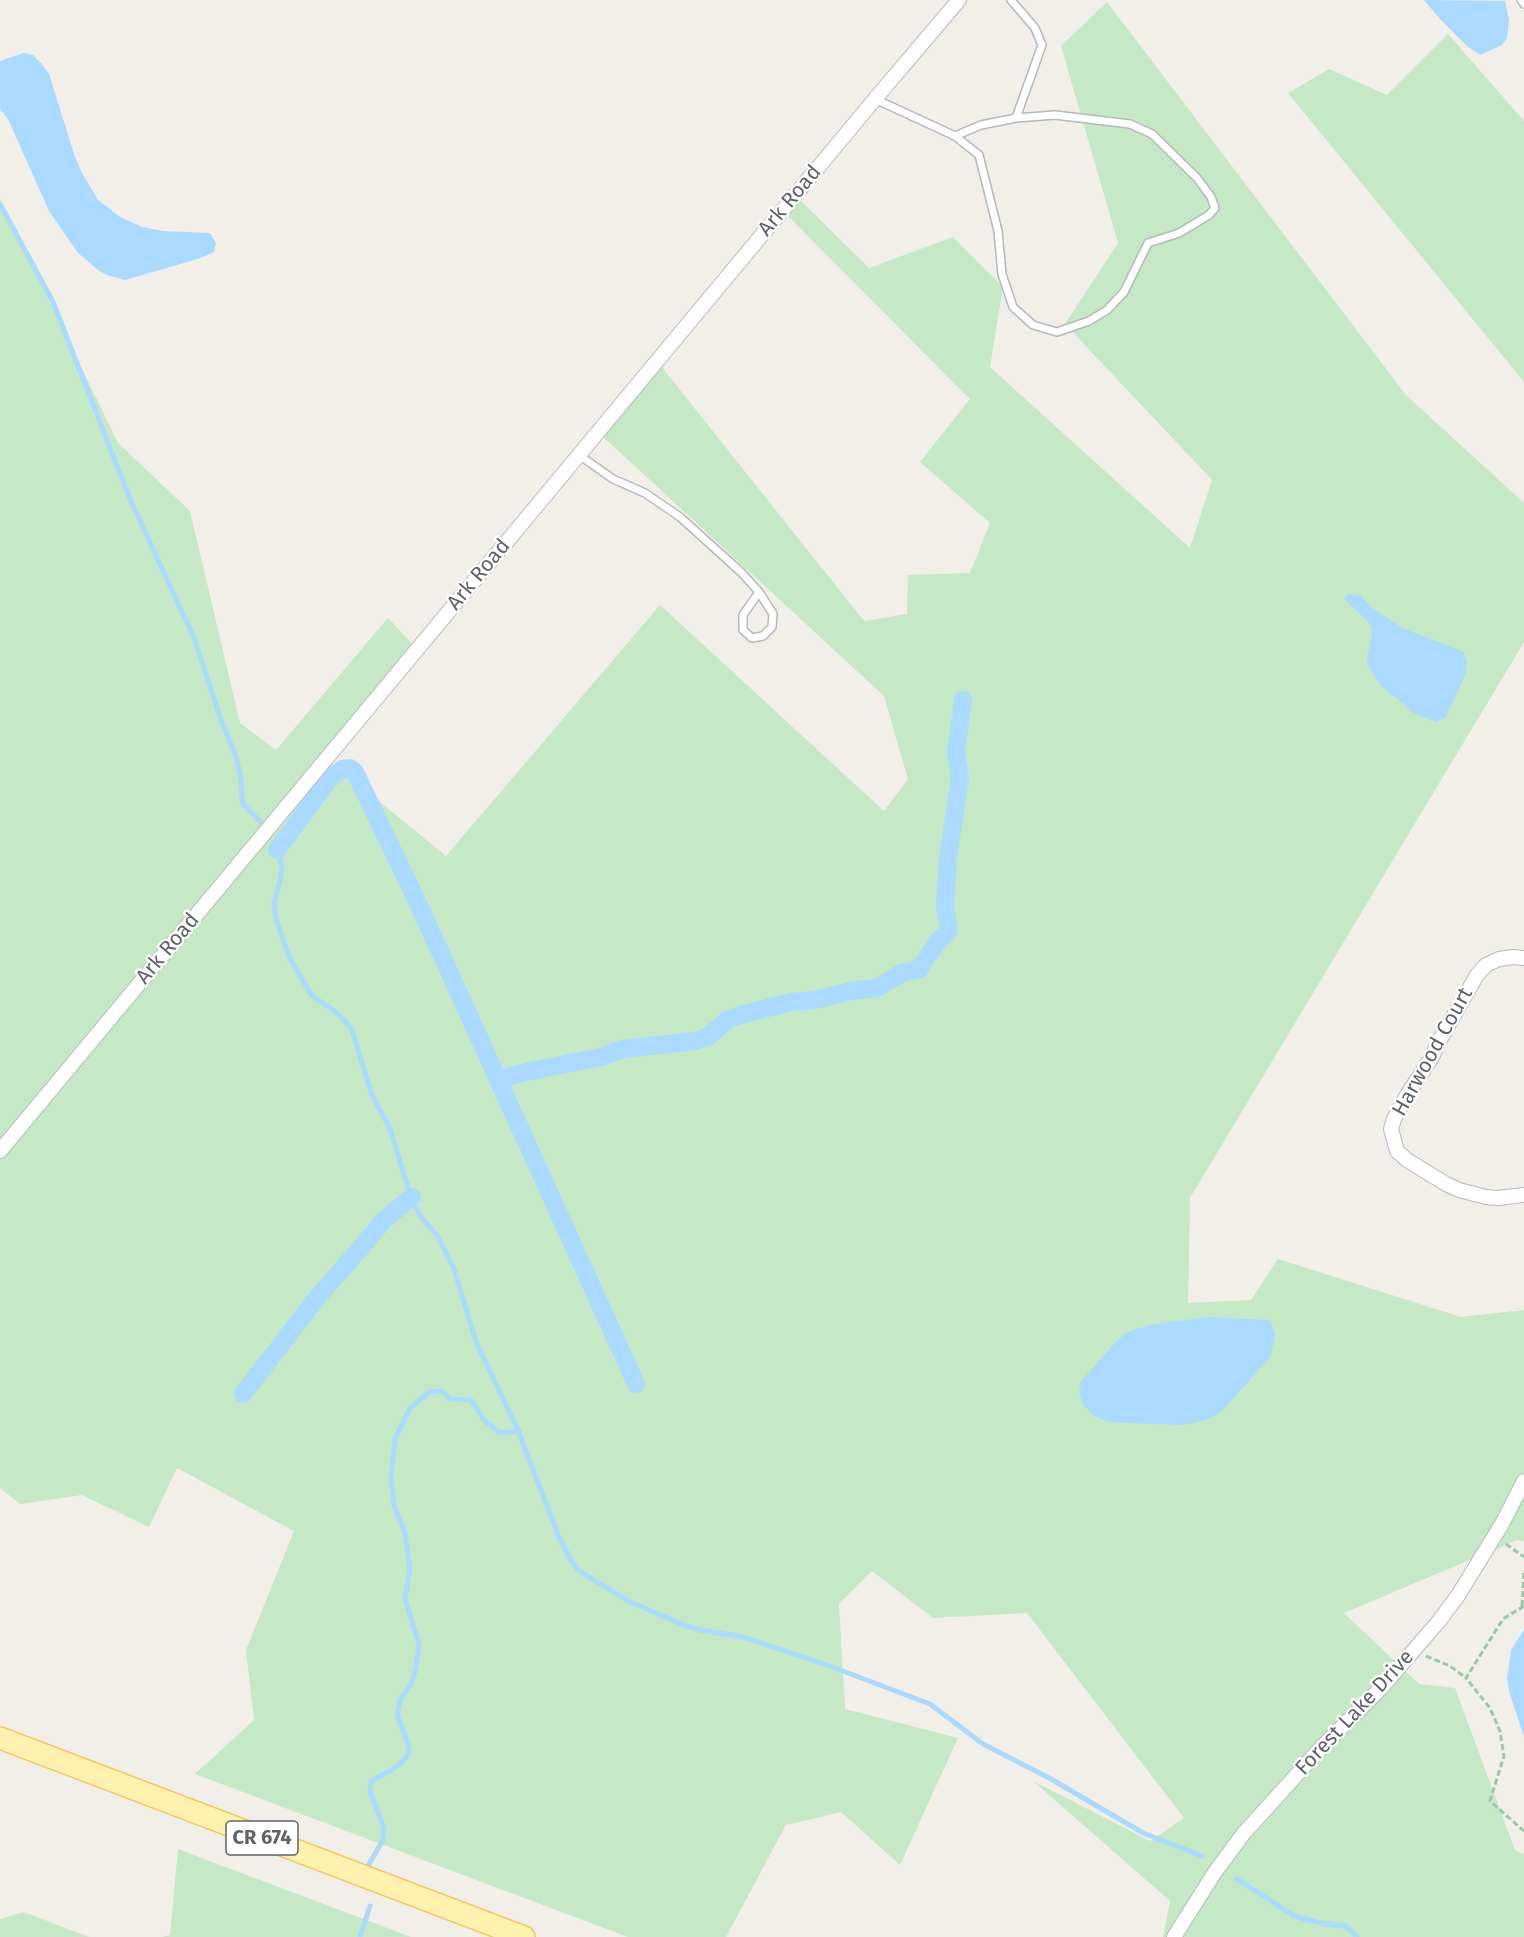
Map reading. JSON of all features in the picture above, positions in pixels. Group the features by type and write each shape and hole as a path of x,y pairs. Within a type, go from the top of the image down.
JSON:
{"main road":[{"name":"CR 674","path":"0,1738 524,1937"}],"street":[{"name":"Ark Road","path":"0,1151 959,0"},
{"name":"Harwood Court","path":"1524,958 1499,959 1486,965 1477,975 1432,1057 1407,1095 1394,1119 1391,1130 1397,1151 1407,1160 1446,1184 1486,1197 1524,1195"},
{"name":"Forest Lake Drive","path":"1174,1937 1215,1872 1244,1833 1321,1748 1413,1653 1457,1597 1495,1536 1524,1481"}],"lane":[{"path":"1011,0 1035,28 1042,45 1016,118"},
{"path":"875,99 955,136 979,155 998,231 1002,274 1013,307 1033,325 1057,332 1089,321 1107,310 1124,292 1148,243 1179,233 1209,215 1215,208 1211,197 1189,171 1152,134 1130,124 1055,115 1016,118 981,125 955,136"},
{"path":"579,455 613,479 645,493 680,517 742,573 759,592 773,614 772,627 763,636 752,638 743,630 743,615 759,592"}],"path":[{"path":"1495,1536 1524,1557"},
{"path":"1466,1678 1503,1619 1523,1606 1524,1572"},
{"path":"1413,1653 1442,1661 1466,1678 1490,1708 1500,1731 1504,1756 1490,1801 1524,1831"}],"green space":[{"path":"1107,2 1406,395 1524,503 1524,642 1190,1198 1188,1303 1251,1300 1278,1259 1461,1317 1524,1310 1524,1541 1517,1540 1344,1613 1419,1684 1455,1688 1515,1850 1524,1855 1524,1937 1163,1937 1170,1901 1033,1781 1150,1841 1184,1818 1027,1613 933,1618 872,1571 839,1604 845,1709 958,1738 900,1865 841,1812 786,1825 726,1937 628,1937 195,1774 254,1720 246,1650 294,1531 177,1468 149,1527 82,1495 20,1504 0,1488 0,199 118,443 190,511 240,723 276,750 388,618 417,649 326,758 446,856 660,605 884,811 908,779 884,696 598,432 657,361 864,621 907,614 908,575 970,573 990,523 920,462 970,399 783,211 796,196 869,268 953,237 1003,287 990,367 1190,548 1212,480 1065,324 1118,243 1061,46"},
{"path":"1448,34 1524,121 1524,382 1288,93 1329,69 1387,95"},
{"path":"178,1849 411,1937 162,1937 170,1935"},
{"path":"24,1912 89,1937 0,1937 0,1919"}],"water":[{"path":"1424,0 1505,1 1509,20 1507,38 1502,45 1480,55 1467,46"},
{"path":"24,53 33,55 49,74 75,157 98,200 120,217 142,227 163,231 210,233 216,243 214,252 201,258 125,280 98,270 78,253 49,211 8,119 0,109 0,61"},
{"path":"1360,595 1372,608 1402,628 1464,652 1467,664 1466,673 1446,717 1436,722 1412,712 1379,683 1368,666 1367,659 1372,634 1371,627 1367,620 1345,600 1345,596"},
{"path":"1208,1317 1268,1320 1271,1322 1275,1335 1271,1356 1221,1412 1206,1420 1184,1425 1127,1423 1110,1422 1095,1417 1082,1404 1079,1389 1081,1381 1126,1333 1155,1324"},
{"path":"1524,1630 1524,1737 1507,1678 1511,1650"}],"waterway":[{"path":"0,204 53,302 130,499 194,638 222,723 236,756 243,804 261,822"},
{"path":"498,1079 601,1057 623,1049 696,1041 709,1036 727,1020 737,1016 791,1002 815,1000 851,991 877,988 902,973 919,969 949,929 945,906 948,858 960,778 956,752 963,700"},
{"path":"277,850 328,781 342,769 350,768 355,772 418,903 636,1384"},
{"path":"277,850 282,866 274,904 276,919 290,959 312,996 332,1009 352,1030 371,1093 390,1129 412,1200 421,1217 438,1237 454,1269 476,1342 517,1428 559,1537 578,1570 628,1601 686,1626 743,1637 827,1665 930,1704 983,1744 1051,1779 1143,1833 1202,1856"},
{"path":"243,1394 316,1299 384,1220 412,1197"},
{"path":"368,1866 383,1840 384,1828 370,1792 371,1781 400,1764 409,1754 408,1744 397,1715 400,1700 411,1684 419,1645 405,1599 410,1569 405,1533 394,1505 391,1479 395,1439 410,1408 429,1392 442,1391 450,1399 471,1400 484,1420 498,1432 519,1431"},
{"path":"1237,1879 1294,1916 1320,1923 1345,1926 1357,1937"},
{"path":"360,1937 370,1906"}]}
